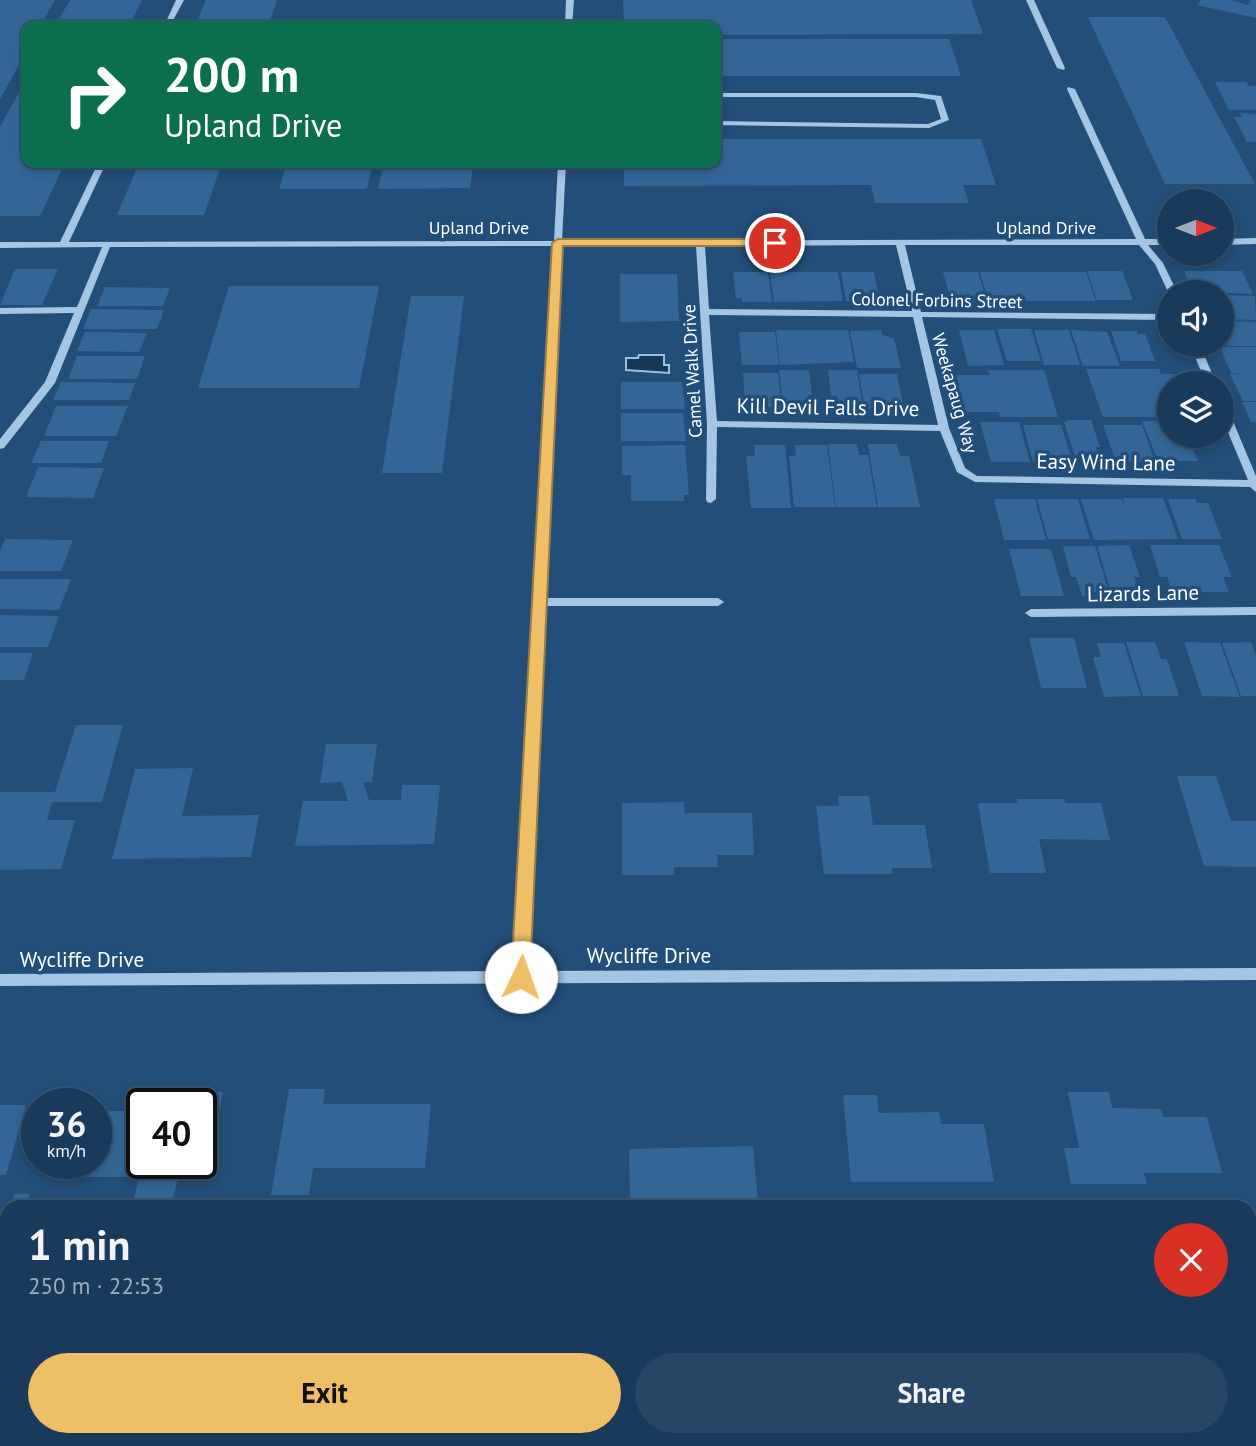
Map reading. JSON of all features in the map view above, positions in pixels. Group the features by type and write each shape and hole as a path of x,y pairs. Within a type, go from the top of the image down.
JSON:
{"street":[{"path":"170,21 180,0"},
{"path":"569,21 570,0"},
{"path":"1031,0 1062,68"},
{"path":"1071,89 1142,243 1159,263 1167,280"},
{"path":"721,95 916,95 938,98 945,120 929,126 721,123"},
{"path":"63,245 101,168"},
{"path":"521,977 562,168"},
{"name":"Camel Walk Drive","path":"699,242 712,424 711,499"},
{"name":"Upland Drive","path":"0,245 1157,242"},
{"path":"1234,242 1256,242"},
{"name":"Weekapaug Way","path":"900,243 944,428 961,470"},
{"path":"0,446 50,383 107,245"},
{"path":"0,312 80,310"},
{"name":"Colonel Forbins Street","path":"705,312 917,317 1157,317"},
{"name":"Kill Devil Falls Drive","path":"712,424 944,428"},
{"path":"1234,436 1255,486"},
{"name":"Easy Wind Lane","path":"961,470 975,480 1255,486"},
{"path":"538,602 718,602"},
{"name":"Lizards Lane","path":"1031,613 1256,611"},
{"name":"Wycliffe Drive","path":"0,980 1256,974"}],"shaded area":[{"path":"639,355 664,355 664,365 669,365 669,373 626,370 626,358 638,358"}],"building":[{"path":"0,0 55,0 43,21 21,21 21,61 0,99"},
{"path":"70,0 142,0 132,21 58,21"},
{"path":"206,0 277,0 270,21 197,21"},
{"path":"623,0 971,0 983,34 721,35 721,21 624,21"},
{"path":"1201,0 1230,0 1248,5 1251,0 1256,0 1256,18 1197,5"},
{"path":"1088,17 1165,17 1255,184 1165,184"},
{"path":"721,39 949,39 961,76 721,76"},
{"path":"1215,82 1247,82 1248,86 1256,86 1256,110 1229,110"},
{"path":"21,88 21,168 63,168 40,216 0,216 0,127"},
{"path":"1240,113 1256,114 1256,142 1247,142 1234,117 1242,117"},
{"path":"721,139 981,139 996,185 963,185 969,203 875,203 871,185 624,186 624,168 721,168"},
{"path":"137,168 220,168 204,215 117,215"},
{"path":"285,168 372,168 367,189 279,189"},
{"path":"383,168 472,168 470,188 378,189"},
{"path":"15,269 58,269 42,305 0,305"},
{"path":"1087,271 1122,271 1133,300 1097,300"},
{"path":"1184,271 1242,271 1253,294 1234,293 1234,280 1188,280"},
{"path":"733,272 768,272 772,302 742,302 742,298 736,298"},
{"path":"770,272 838,272 843,301 774,302"},
{"path":"841,272 874,272 879,298 873,298 873,301 846,301"},
{"path":"943,272 978,272 987,301 959,301 958,298 950,298"},
{"path":"980,272 1086,272 1096,301 988,301"},
{"path":"620,274 677,274 679,321 620,322"},
{"path":"229,286 379,286 359,388 198,388"},
{"path":"105,287 170,288 163,306 97,306"},
{"path":"1234,295 1255,296 1256,320 1234,319"},
{"path":"411,296 464,296 442,473 382,473"},
{"path":"91,309 164,310 157,329 83,329"},
{"path":"1234,321 1256,322 1256,346 1234,346"},
{"path":"997,329 1031,329 1041,361 1007,361"},
{"path":"776,330 848,330 854,362 780,365"},
{"path":"881,330 882,335 894,338 901,368 857,368 850,331"},
{"path":"959,330 994,330 1004,365 968,366"},
{"path":"1034,330 1069,330 1080,365 1044,365"},
{"path":"1071,330 1107,332 1120,366 1083,366"},
{"path":"1111,331 1137,331 1137,334 1145,334 1155,361 1121,361"},
{"path":"85,332 147,333 139,352 77,351"},
{"path":"739,332 775,332 779,365 742,365"},
{"path":"1234,347 1256,347 1256,401 1243,401 1234,382 1234,374 1244,373 1230,371 1224,357 1234,357"},
{"path":"77,356 145,356 137,379 68,379"},
{"path":"1086,369 1159,369 1157,417 1103,417"},
{"path":"779,370 809,370 812,395 808,395 810,410 784,410"},
{"path":"828,370 857,370 863,408 839,410 837,396 831,396"},
{"path":"988,370 1044,370 1058,417 1000,417 999,412 965,412 956,375 990,375"},
{"path":"743,373 778,373 782,407 745,407"},
{"path":"859,374 897,374 903,405 896,405 897,409 865,409"},
{"path":"61,382 135,383 129,400 53,400"},
{"path":"621,382 682,382 685,409 621,409"},
{"path":"1242,402 1256,402 1256,422 1251,422"},
{"path":"56,406 128,406 116,436 44,436"},
{"path":"621,413 683,413 686,441 621,441"},
{"path":"1091,420 1100,447 1096,447 1101,462 1076,460 1064,422"},
{"path":"1142,421 1157,421 1157,448 1192,448 1198,461 1158,461"},
{"path":"980,422 1019,422 1030,462 991,462"},
{"path":"1023,425 1061,425 1073,462 1033,462"},
{"path":"1103,425 1142,425 1155,462 1116,462"},
{"path":"41,441 109,441 101,463 31,463"},
{"path":"828,444 857,444 859,455 868,455 877,507 836,507"},
{"path":"868,444 897,444 900,456 909,456 920,507 878,507"},
{"path":"685,445 689,495 684,495 684,501 631,501 631,475 622,475 622,446"},
{"path":"754,445 785,445 791,508 751,508 746,456 755,456"},
{"path":"795,445 827,445 835,507 794,507 789,456 796,456"},
{"path":"38,467 104,468 93,498 26,497"},
{"path":"1123,498 1163,498 1178,539 1094,540 1081,499 1122,499 1125,507"},
{"path":"994,499 1035,499 1046,540 1004,540"},
{"path":"1037,499 1078,499 1090,539 1048,539"},
{"path":"1168,499 1195,499 1197,503 1208,503 1222,539 1182,539"},
{"path":"5,539 73,540 61,571 0,571 0,551"},
{"path":"1129,545 1140,577 1134,577 1141,596 1131,596 1129,592 1111,592 1097,546"},
{"path":"1150,545 1219,545 1232,577 1223,577 1229,592 1202,592 1197,578 1201,592 1174,596 1167,577 1160,577"},
{"path":"1063,546 1095,546 1109,592 1091,592 1092,596 1082,596 1076,577 1071,577"},
{"path":"1009,549 1051,549 1064,596 1021,596"},
{"path":"0,579 71,579 59,610 0,609"},
{"path":"0,615 59,616 48,647 0,647"},
{"path":"1029,638 1074,638 1087,688 1041,688"},
{"path":"1126,642 1155,642 1161,659 1167,659 1179,696 1143,696"},
{"path":"1184,642 1220,643 1240,697 1202,696"},
{"path":"1251,642 1256,655 1256,696 1241,696 1222,643"},
{"path":"1097,643 1124,643 1141,696 1104,697 1093,657 1101,657"},
{"path":"0,653 33,653 24,680 0,680"},
{"path":"76,725 123,725 102,802 52,802 47,820 75,820 61,869 0,870 0,792 55,792"},
{"path":"326,744 377,744 372,782 363,782 369,800 401,800 402,785 440,785 434,844 295,846 303,801 348,801 342,782 320,783"},
{"path":"193,768 182,816 259,815 251,857 112,859 135,769"},
{"path":"1177,776 1216,776 1231,821 1256,821 1256,867 1204,866"},
{"path":"838,796 869,796 873,825 925,825 932,868 892,868 893,874 824,874 816,806 839,806"},
{"path":"1017,799 1064,799 1065,803 1101,803 1110,840 1039,839 1046,873 990,873 978,803 1018,803"},
{"path":"684,802 685,813 752,813 754,855 717,855 718,867 674,867 674,875 622,875 622,803"},
{"path":"289,1089 325,1089 323,1104 431,1104 425,1168 313,1168 309,1195 271,1195"},
{"path":"217,1092 223,1092 217,1124"},
{"path":"1068,1092 1109,1092 1112,1108 1161,1109 1163,1117 1207,1117 1222,1173 1144,1173 1147,1184 1071,1184 1064,1148 1079,1148"},
{"path":"843,1095 877,1095 879,1113 939,1112 941,1124 984,1124 994,1182 851,1182"},
{"path":"0,1105 21,1105 21,1122 6,1175 0,1175"},
{"path":"112,1111 126,1111 126,1177 112,1177"},
{"path":"753,1146 758,1200 630,1200 629,1149"},
{"path":"139,1179 178,1179 173,1200 134,1200"},
{"path":"14,1194 30,1194 28,1200 13,1200"}],"route":[{"path":"521,977 558,243 775,243"}]}
